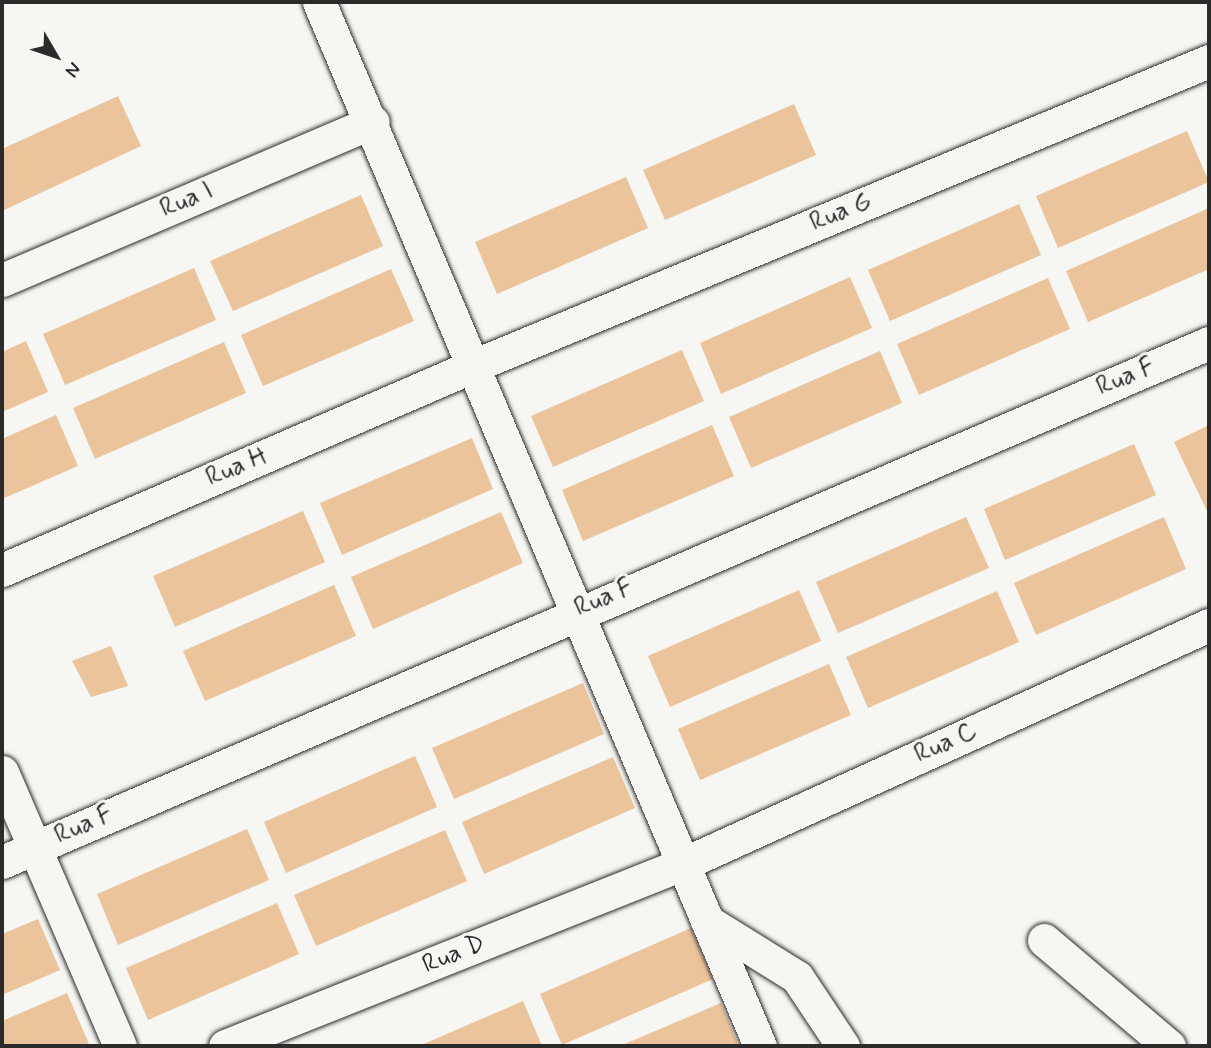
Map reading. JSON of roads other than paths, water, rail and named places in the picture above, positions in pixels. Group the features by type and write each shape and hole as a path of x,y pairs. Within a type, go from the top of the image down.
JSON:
{"street":[{"path":"319,2 373,122 760,1046"},
{"name":"Rua G","path":"473,366 1209,61"},
{"name":"Rua I","path":"2,280 373,122"},
{"name":"Rua F","path":"2,862 577,611 1209,343"},
{"name":"Rua H","path":"2,570 473,366"},
{"name":"Rua C","path":"683,864 1209,625"},
{"path":"2,772 120,1046"},
{"name":"Rua D","path":"225,1046 683,864"},
{"path":"707,920 797,976 843,1046"},
{"path":"1044,940 1169,1046"}]}
